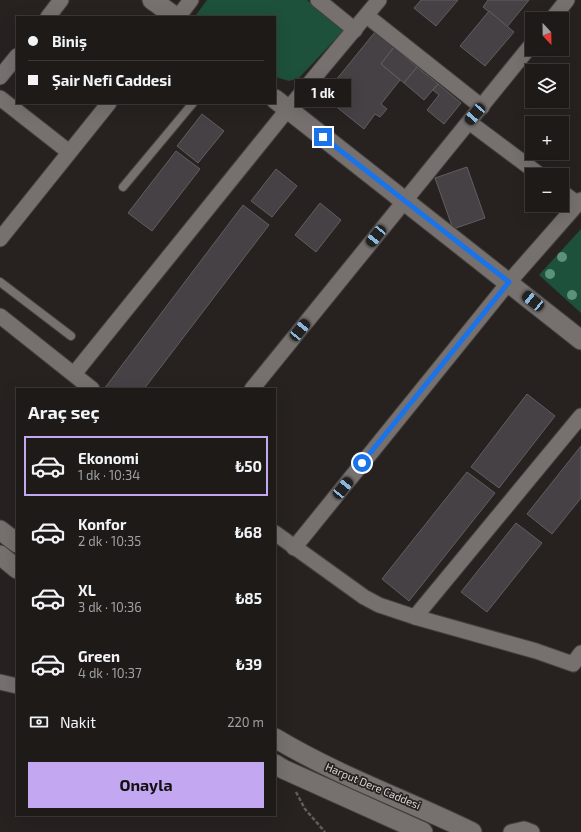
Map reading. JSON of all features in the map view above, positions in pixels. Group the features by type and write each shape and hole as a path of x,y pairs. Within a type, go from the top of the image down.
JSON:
{"street":[{"path":"49,16 61,0"},
{"path":"152,0 176,16"},
{"path":"178,16 192,0"},
{"path":"318,0 355,30"},
{"path":"74,374 281,104 355,30 379,0"},
{"path":"558,12 567,0"},
{"path":"367,16 482,107"},
{"path":"253,388 525,53"},
{"path":"0,77 16,57"},
{"path":"0,98 69,152"},
{"path":"0,239 108,104"},
{"path":"281,104 581,340"},
{"path":"469,122 531,168"},
{"path":"294,548 509,282 580,202 569,196"},
{"path":"0,316 91,388"},
{"path":"415,617 581,416"},
{"path":"0,530 16,542"},
{"path":"276,534 364,597 390,609 536,651 578,661"},
{"path":"0,555 16,568"},
{"path":"0,682 16,686"},
{"name":"Harput Dere Caddesi","path":"276,739 317,762 366,786 425,808 472,832"},
{"name":"Harput Dere Caddesi","path":"279,766 423,832"},
{"path":"511,832 524,829 532,832"}],"lane":[{"path":"123,187 192,104"},
{"path":"0,282 71,336"}],"path":[{"path":"279,766 305,809 325,832"}],"green space":[{"path":"207,0 307,0 344,30 299,78 289,81 276,77 276,16 196,15"},
{"path":"581,229 581,313 539,275"}],"building":[{"path":"421,0 458,0 436,26 414,8"},
{"path":"488,0 529,0 507,27 483,7"},
{"path":"489,11 514,32 485,66 460,46"},
{"path":"375,32 394,47 381,64 400,80 381,104 387,109 380,117 375,114 364,129 323,96"},
{"path":"394,47 417,67 404,83 381,64"},
{"path":"417,67 438,84 424,100 404,83"},
{"path":"438,84 461,103 444,124 427,110 439,95 433,90"},
{"path":"202,114 224,131 198,163 177,146"},
{"path":"176,151 200,169 152,231 128,213"},
{"path":"467,167 485,218 453,229 435,178"},
{"path":"276,169 297,186 272,217 251,201"},
{"path":"320,203 341,220 316,252 295,235"},
{"path":"243,205 269,225 145,388 105,388"},
{"path":"527,394 555,416 499,488 471,467"},
{"path":"581,446 581,498 552,534 527,514"},
{"path":"467,472 495,493 409,601 382,579"},
{"path":"516,523 542,543 487,612 461,592"}],"route":[{"path":"323,137 509,282 362,463"}]}
